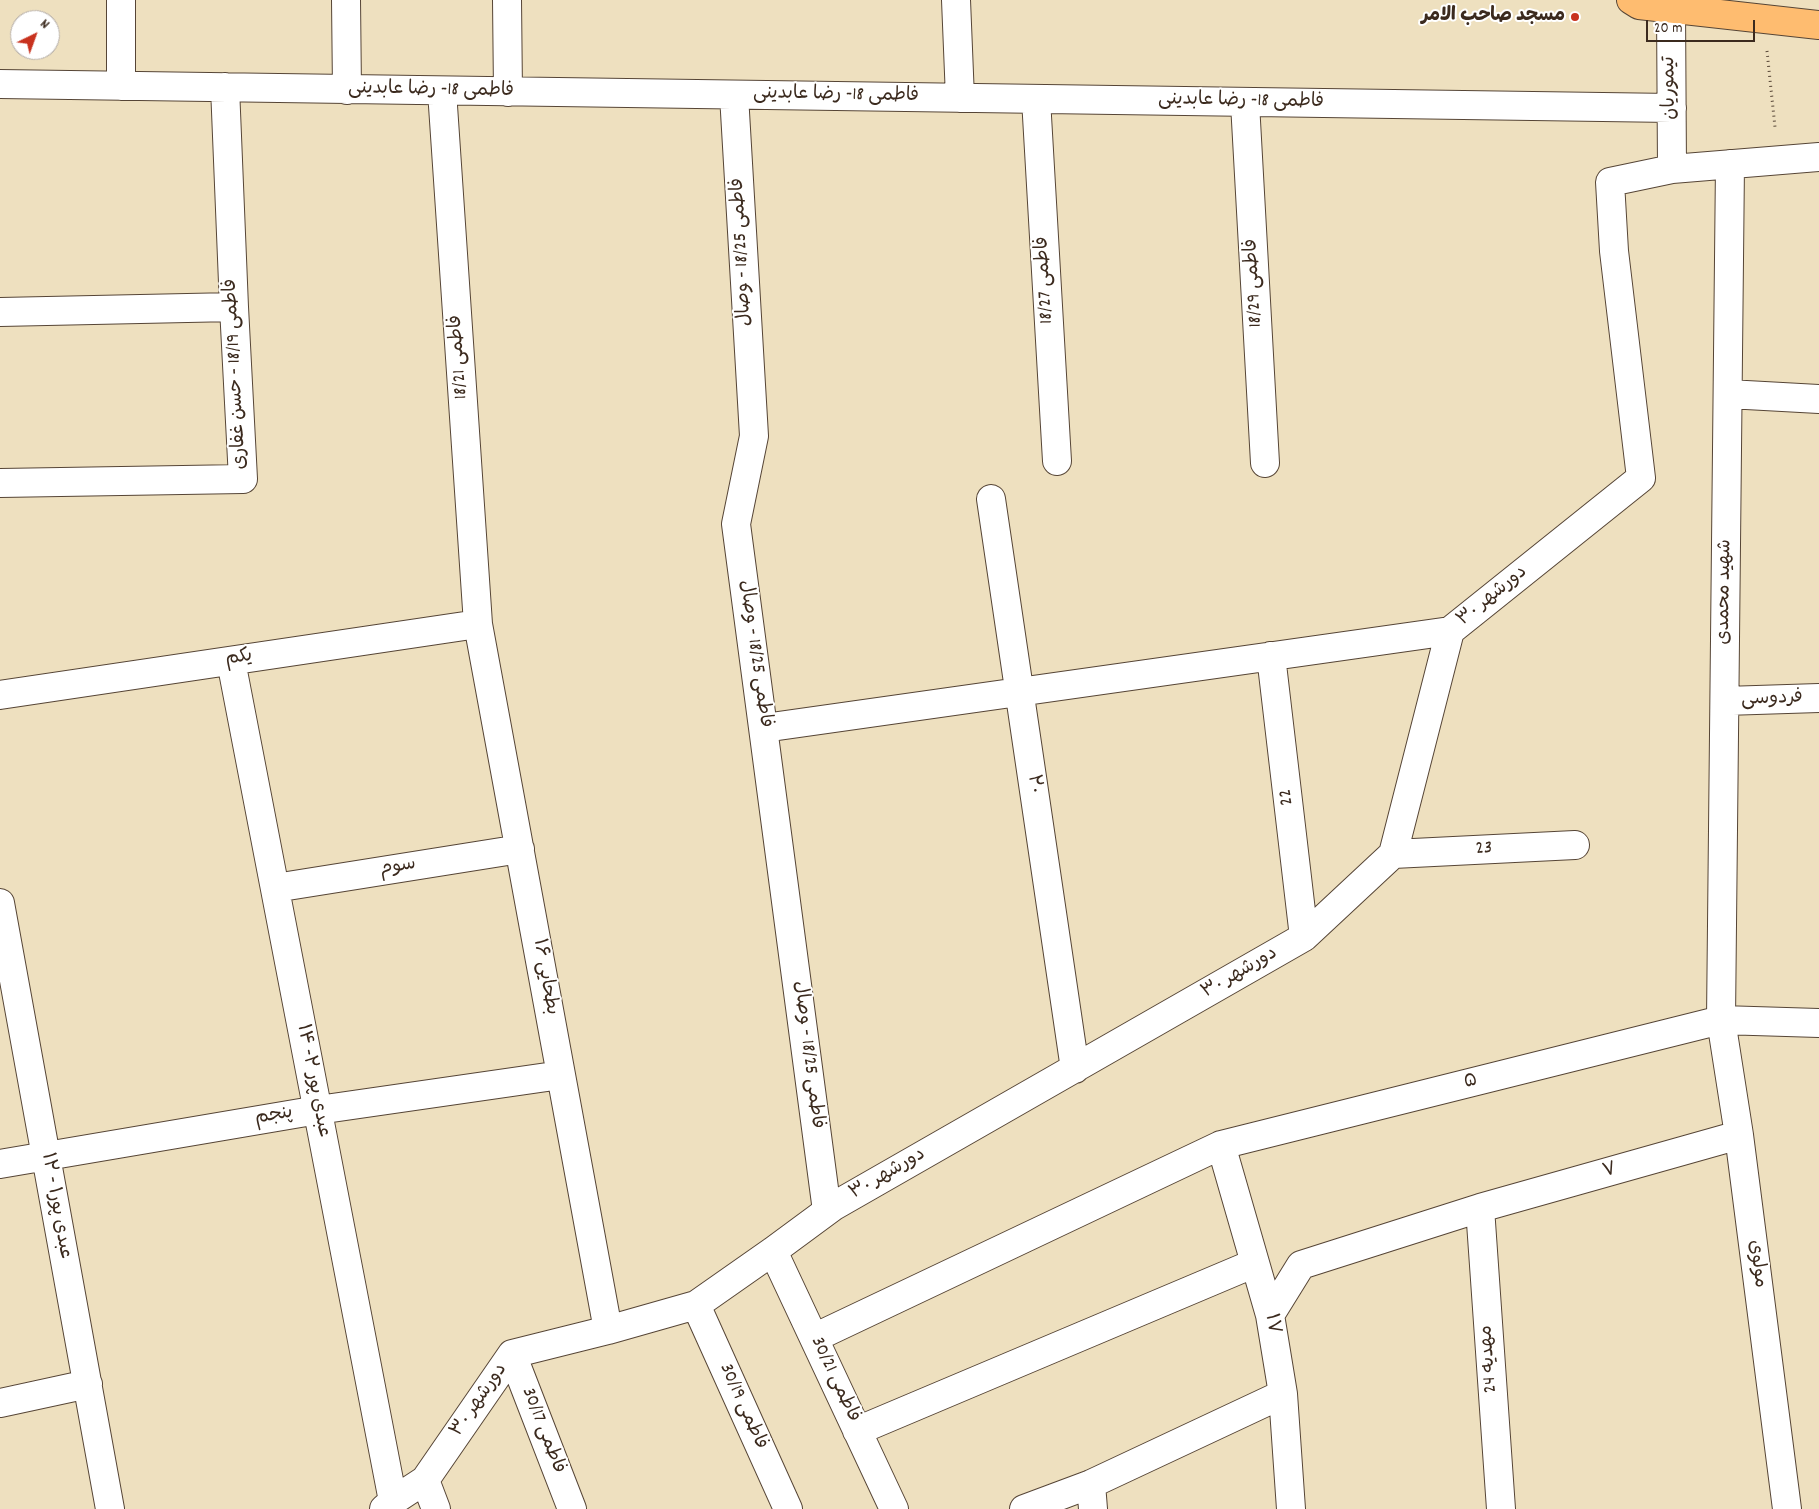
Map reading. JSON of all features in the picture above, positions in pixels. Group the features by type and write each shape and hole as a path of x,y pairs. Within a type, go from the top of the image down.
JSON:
{"main road":[{"path":"1631,0 1639,4 1819,25"}],"street":[{"path":"121,0 121,86"},
{"path":"346,0 347,90"},
{"path":"507,0 508,92"},
{"path":"956,0 960,98"},
{"name":"تیموریان","path":"1671,8 1672,169"},
{"name":"فاطمی 18- رضا عابدینی","path":"0,84 1672,108"},
{"name":"فاطمی 18/19 - حسن غفاری","path":"0,483 243,479 225,87"},
{"name":"فاطمی 18/21","path":"442,91 478,624"},
{"name":"فاطمی 18/25 - وصال","path":"734,95 754,436 736,524 827,1211"},
{"name":"فاطمی 18/27","path":"1036,99 1057,461"},
{"name":"فاطمی 18/29","path":"1245,102 1265,463"},
{"path":"1672,169 1819,157"},
{"name":"شهید محمدی","path":"1721,1020 1730,164"},
{"name":"دورشهر ۳۰","path":"388,1505 425,1480 512,1354 608,1330 696,1304 827,1211 1304,937 1393,854 1450,631 1641,478 1614,251 1610,182 1672,169"},
{"path":"0,312 234,307"},
{"path":"1728,394 1819,399"},
{"name":"۲۰","path":"991,499 1075,1068"},
{"name":"یکم","path":"0,695 478,624"},
{"name":"بطحایی ۱۶","path":"478,624 608,1330"},
{"path":"764,728 1450,631"},
{"name":"22","path":"1271,656 1304,937"},
{"name":"عبدی پور ۲- ۱۴","path":"231,661 318,1110 388,1505"},
{"name":"فردوسی","path":"1724,701 1819,698"},
{"name":"23","path":"1393,854 1575,845"},
{"name":"سوم","path":"275,888 520,849"},
{"name":"عبدی پور۱ - ۱۲","path":"0,903 110,1509"},
{"name":"۵","path":"814,1338 1221,1144 1721,1020 1819,1023"},
{"name":"مولوی","path":"1721,1020 1739,1135 1787,1509"},
{"name":"پنجم","path":"0,1164 318,1110 562,1075"},
{"name":"۷","path":"1270,1315 1301,1265 1480,1208 1739,1135"},
{"name":"۱۷","path":"1221,1144 1270,1315 1283,1394 1291,1509"},
{"name":"مهدیه 24","path":"1480,1208 1500,1509"},
{"name":"فاطمی 30/21","path":"773,1251 894,1509"},
{"path":"857,1431 1255,1262"},
{"name":"فاطمی 30/19","path":"696,1304 788,1509"},
{"name":"فاطمی 30/17","path":"512,1354 572,1509"},
{"path":"0,1403 88,1384"},
{"path":"1024,1509 1092,1496 1283,1394"},
{"path":"425,1480 436,1509"}],"path":[{"path":"1764,18 1778,160"}],"place":[{"name":"مسجد صاحب الامر","path":"1575,17"}]}
